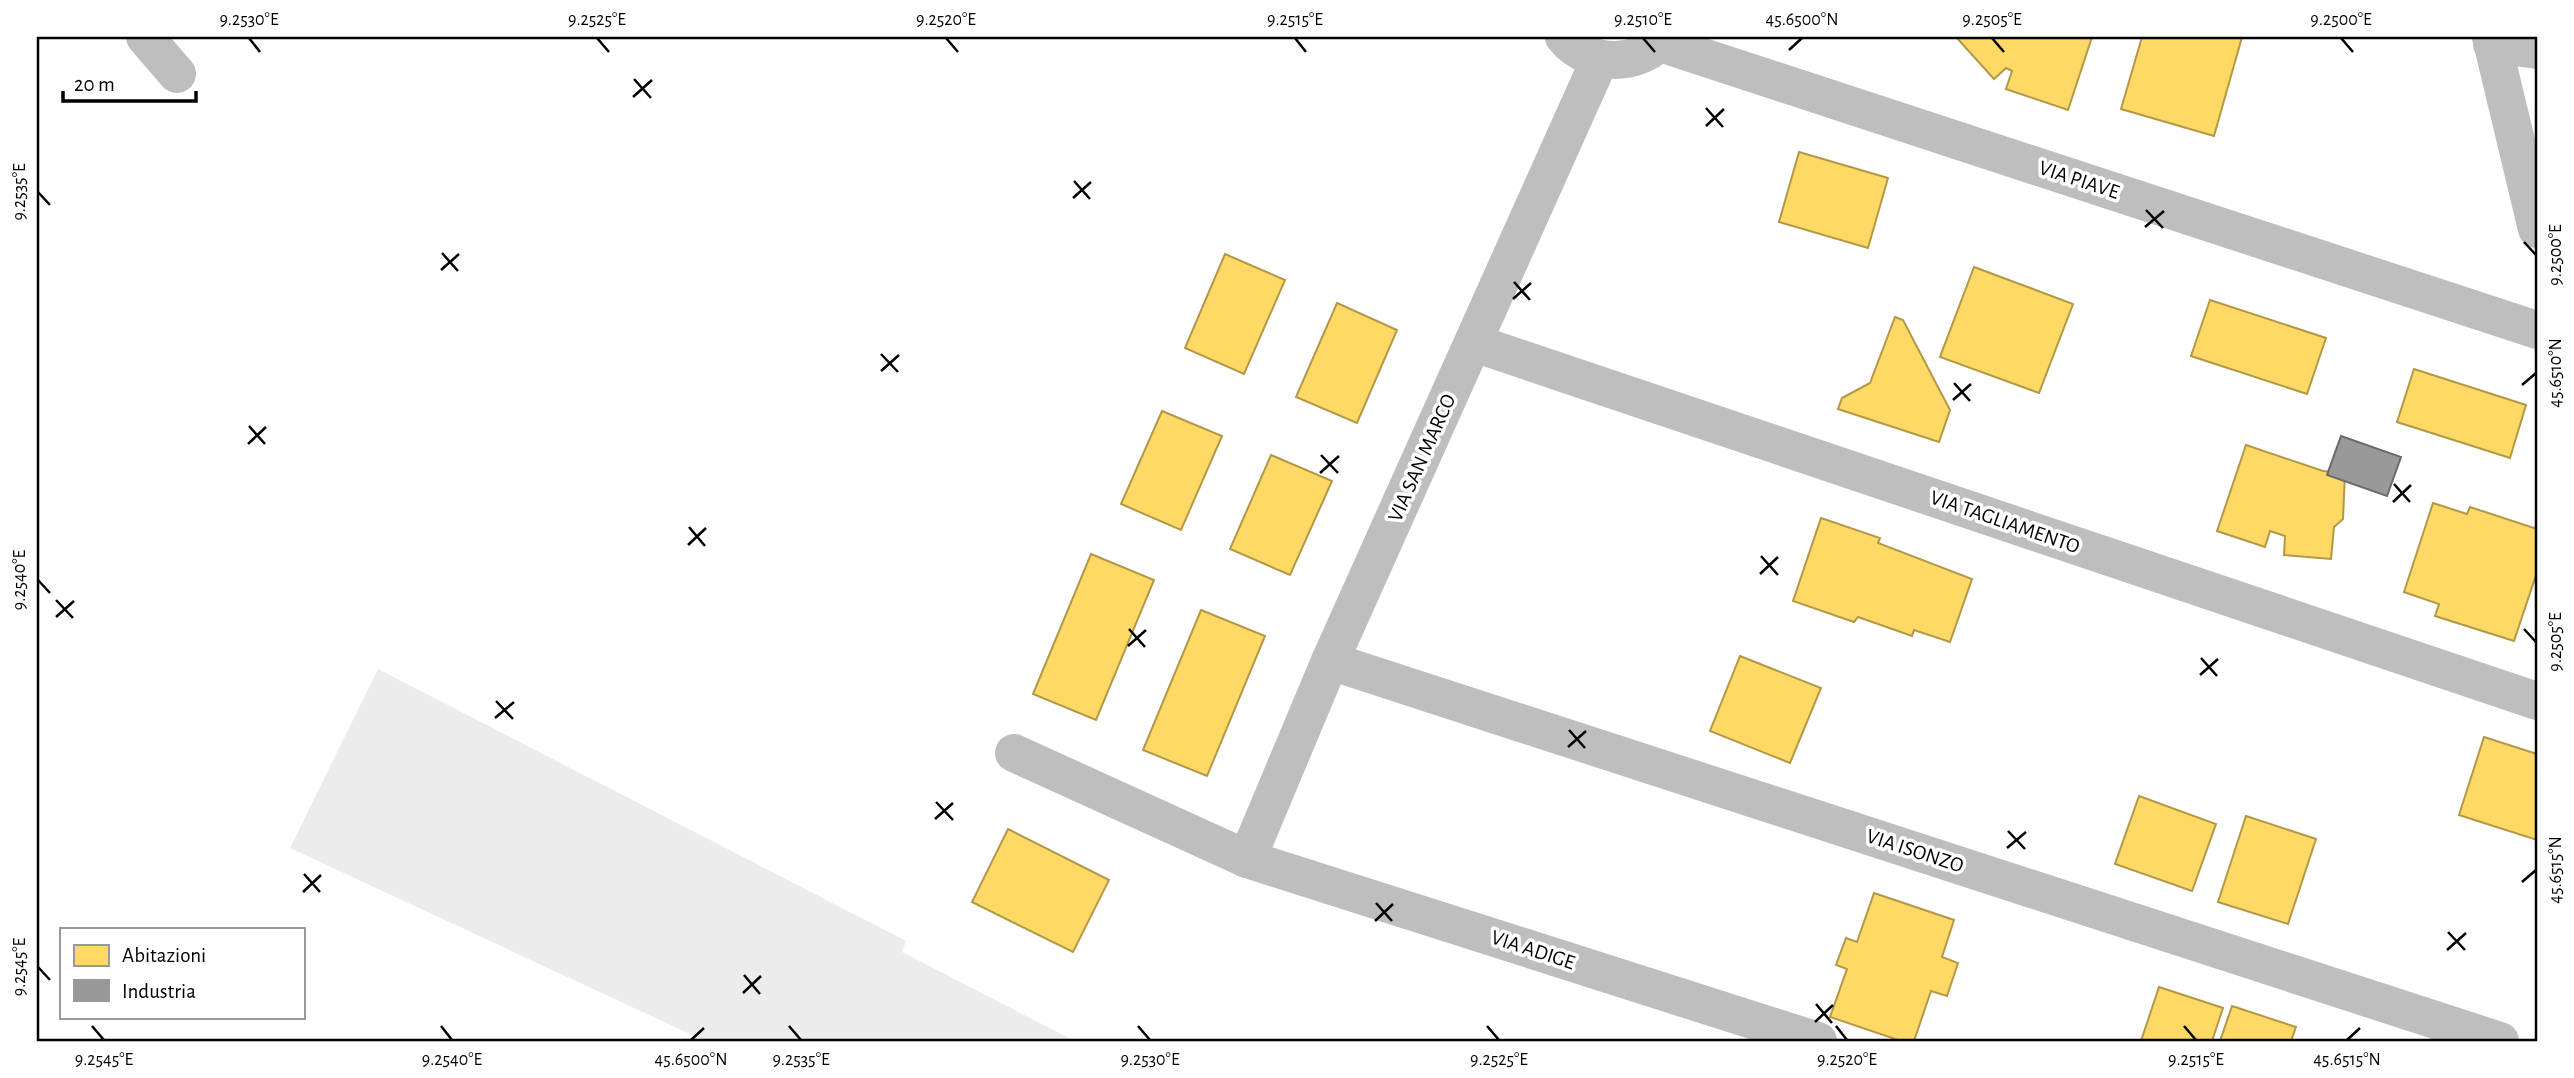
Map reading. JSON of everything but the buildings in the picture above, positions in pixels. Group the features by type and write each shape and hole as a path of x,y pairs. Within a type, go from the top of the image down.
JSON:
{"street":[{"path":"145,37 177,74"},
{"path":"1564,37 1585,54 1600,59 1622,60 1643,54 1662,40"},
{"name":"VIA PIAVE","path":"1662,40 2537,330"},
{"path":"2537,50 2491,40 2537,229"},
{"name":"VIA SAN MARCO","path":"1247,859 1331,661 1600,59"},
{"name":"VIA TAGLIAMENTO","path":"1474,342 2537,701"},
{"name":"VIA ISONZO","path":"1331,661 2500,1041"},
{"name":"VIA ADIGE","path":"1014,753 1247,859 1818,1041"}],"shaded area":[{"path":"378,669 906,941 902,952 1075,1041 705,1041 290,848"}]}
